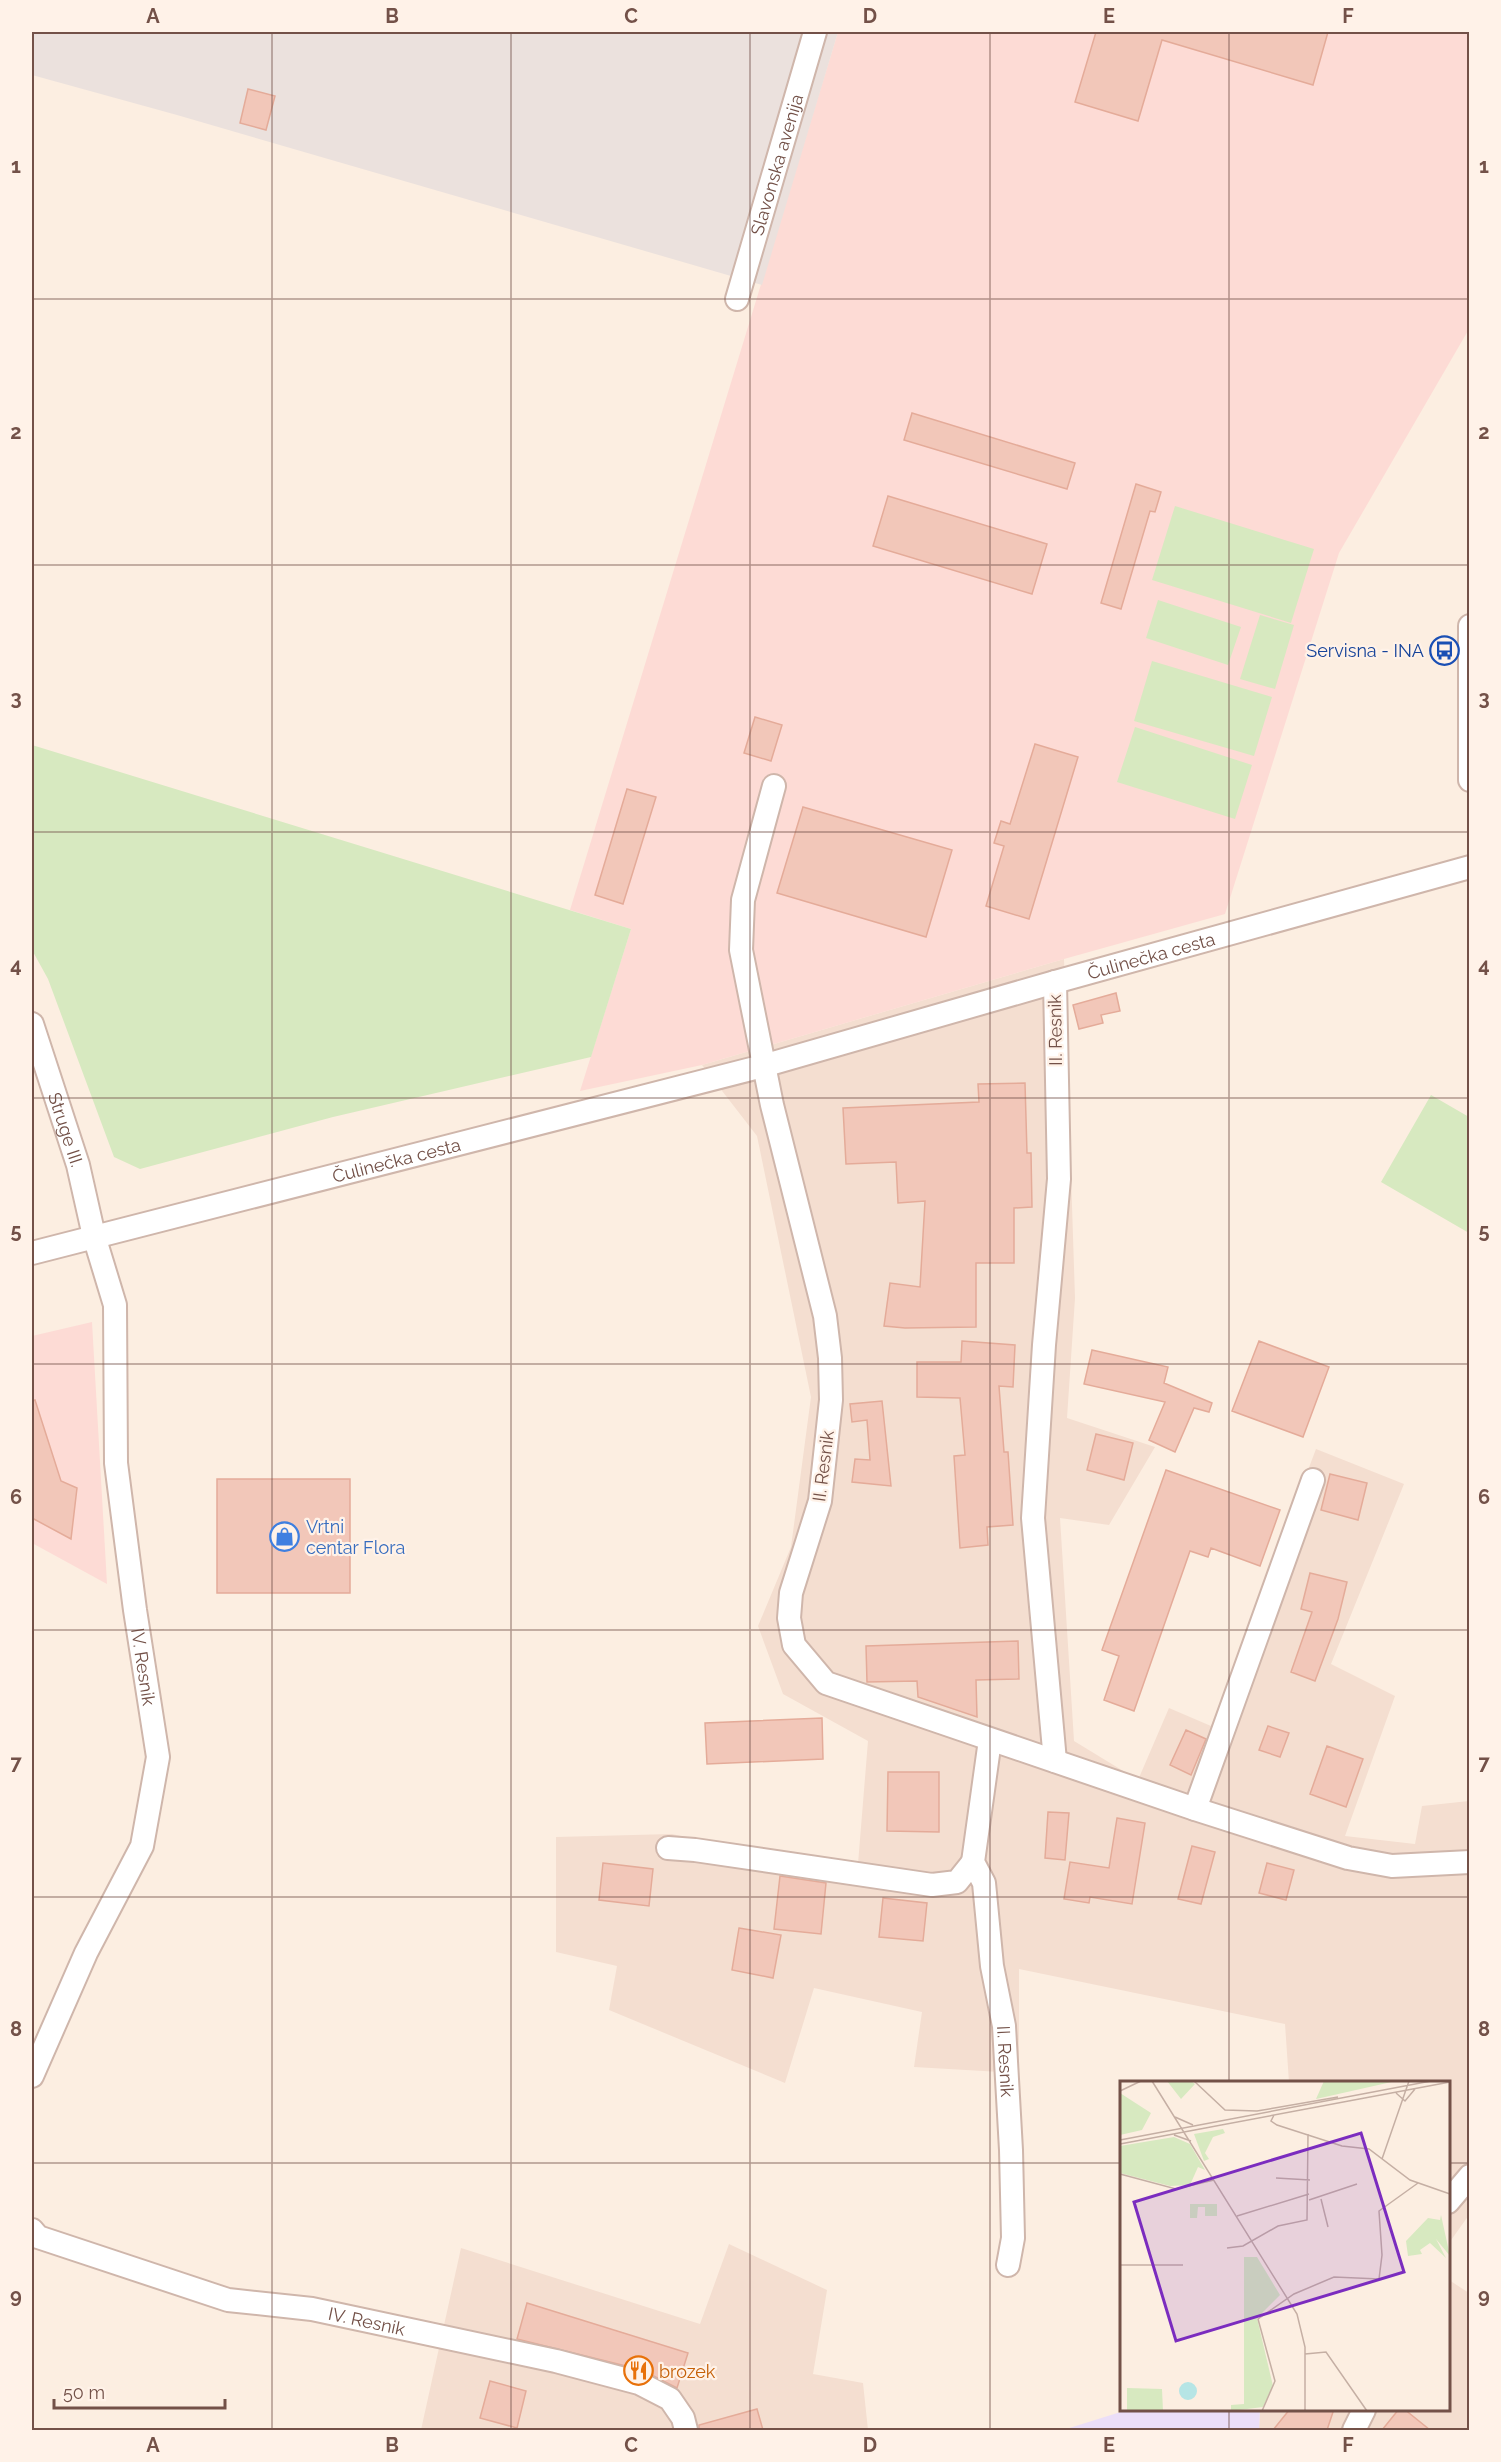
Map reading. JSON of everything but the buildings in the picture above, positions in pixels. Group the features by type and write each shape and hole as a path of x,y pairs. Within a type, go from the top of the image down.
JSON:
{"street":[{"name":"Slavonska avenija","path":"737,299 814,32"},
{"path":"1469,631 1470,780"},
{"path":"763,1066 741,950 743,900 774,786"},
{"name":"Čulinečka cesta","path":"32,1252 763,1066 1470,867"},
{"name":"II. Resnik","path":"1055,982 1059,1179 1044,1345 1033,1518 1055,1761"},
{"name":"Struge III.","path":"32,1024 78,1165 94,1236"},
{"name":"II. Resnik","path":"763,1066 825,1316 830,1359 831,1400 820,1501 791,1593 789,1618 794,1646 826,1683 1195,1809 1348,1858 1392,1866 1470,1862"},
{"name":"IV. Resnik","path":"32,2076 86,1953 142,1846 158,1757 135,1610 116,1463 115,1305 94,1236"},
{"path":"1195,1809 1313,1480"},
{"name":"II. Resnik","path":"990,1740 974,1862 984,1883 992,1966 1004,2026 1013,2238 1008,2265"},
{"path":"668,1848 707,1851 932,1885 957,1882 974,1862"},
{"path":"1450,2201 1470,2176"},
{"name":"IV. Resnik","path":"32,2230 38,2237 228,2300 312,2308 556,2361 639,2383 670,2399 683,2418 686,2430"},
{"path":"1354,2430 1363,2411"}],"shaded area":[{"path":"32,32 838,32 762,285 32,75"},
{"path":"838,32 1469,32 1469,329 1339,553 1225,914 702,1065 580,1091 631,929 570,910"},
{"path":"1064,959 1075,1298 1067,1418 1155,1447 1109,1525 1060,1518 1074,1741 1138,1780 1169,1708 1211,1726 1316,1449 1404,1484 1331,1664 1395,1696 1345,1836 1415,1844 1422,1806 1469,1801 1469,2215 1450,2242 1450,2081 1289,2081 1285,2024 1019,1969 1019,2073 914,2067 922,2012 814,1988 785,2083 609,2010 617,1966 556,1952 556,1837 672,1834 858,1864 868,1741 783,1694 758,1626 791,1547 811,1397 757,1136 702,1065"},
{"path":"92,1322 107,1584 32,1543 32,1336"},
{"path":"729,2244 827,2290 813,2374 863,2383 868,2430 421,2430 461,2248 700,2324"},
{"path":"1450,2281 1469,2293 1469,2430 1259,2430 1260,2411 1450,2411"},
{"path":"1124,2411 1260,2411 1259,2430 1063,2430"}],"green space":[{"path":"1175,506 1314,549 1291,623 1152,580"},
{"path":"1158,600 1241,627 1228,665 1146,638"},
{"path":"1260,615 1294,625 1275,689 1240,679"},
{"path":"1152,661 1272,697 1254,756 1134,721"},
{"path":"1135,727 1252,765 1235,819 1117,782"},
{"path":"32,745 631,929 591,1057 333,1117 140,1169 114,1157 48,979 32,950"},
{"path":"1431,1095 1469,1117 1469,1233 1381,1182"}],"place":[{"name":"Servisna - INA","path":"1445,650"},
{"name":"Vrtni centar Flora","path":"285,1536"},
{"name":"brozek","path":"638,2371"}]}
